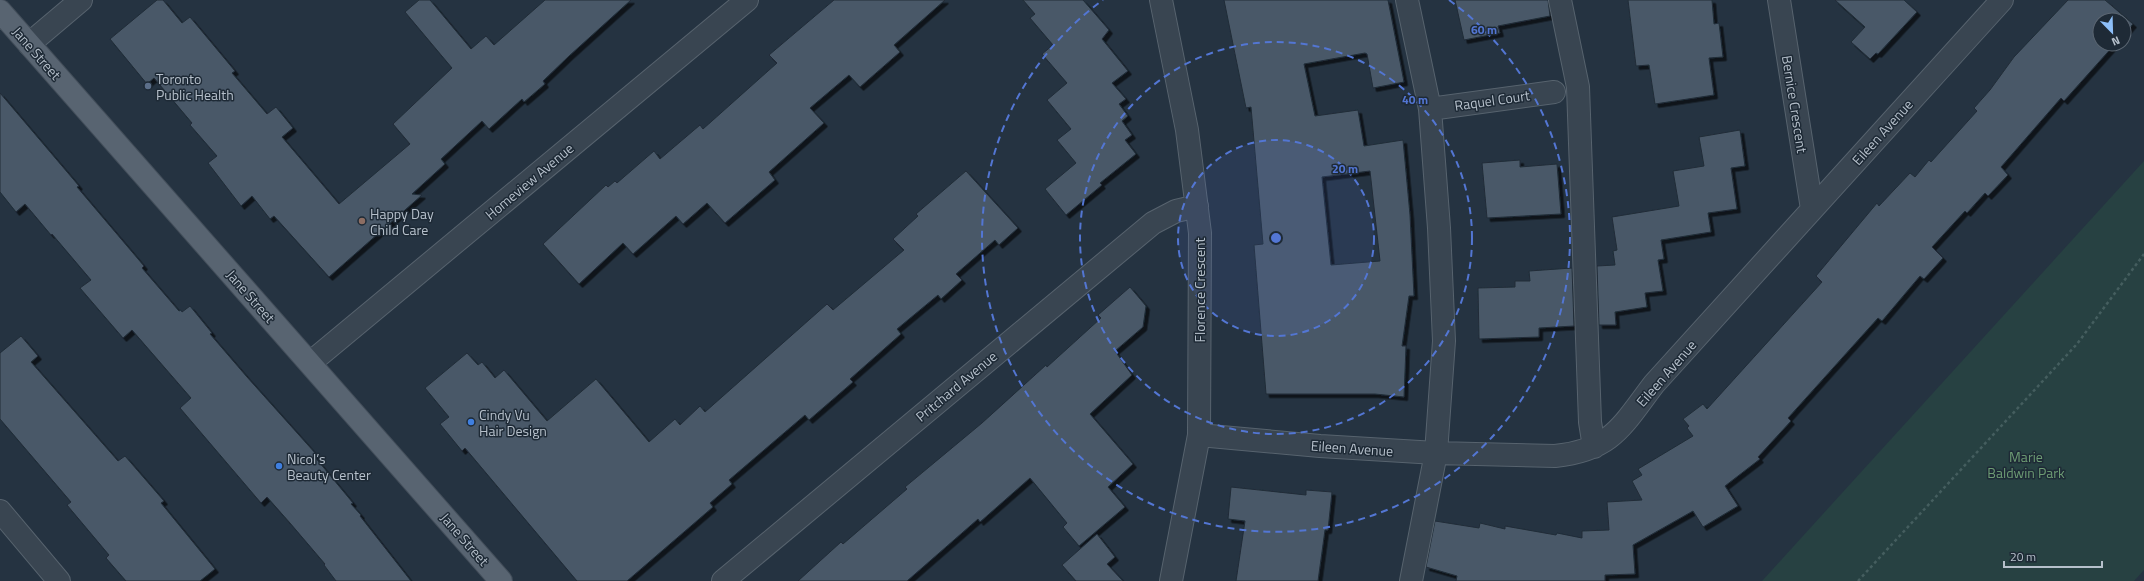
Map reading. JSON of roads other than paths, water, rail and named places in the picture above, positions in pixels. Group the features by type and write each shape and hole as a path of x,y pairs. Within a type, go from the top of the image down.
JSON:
{"main road":[{"name":"Jane Street","path":"0,11 502,581"}],"street":[{"path":"29,44 82,0"},
{"name":"Homeview Avenue","path":"310,363 747,0"},
{"name":"Florence Crescent","path":"1161,0 1187,130 1200,233 1199,435 1171,581"},
{"path":"1407,0 1430,109 1439,228 1444,341 1436,453 1411,581"},
{"path":"1560,0 1578,87 1590,422 1594,448"},
{"name":"Bernice Crescent","path":"1779,0 1812,209"},
{"name":"Eileen Avenue","path":"1199,435 1320,446 1436,453 1555,456 1570,455 1594,448 1617,432 1654,384 2002,0"},
{"name":"Raquel Court","path":"1430,109 1554,92"},
{"name":"Pritchard Avenue","path":"723,581 1148,227 1176,211 1197,206"},
{"path":"0,511 59,581"}],"place":[{"name":"Toronto Public Health","path":"148,86"},
{"name":"Happy Day Child Care","path":"362,221"},
{"name":"Cindy Vu Hair Design","path":"471,422"},
{"name":"Nicol’s Beauty Center","path":"279,466"}],"park label":[{"name":"Marie Baldwin Park","path":"2026,464"}]}
